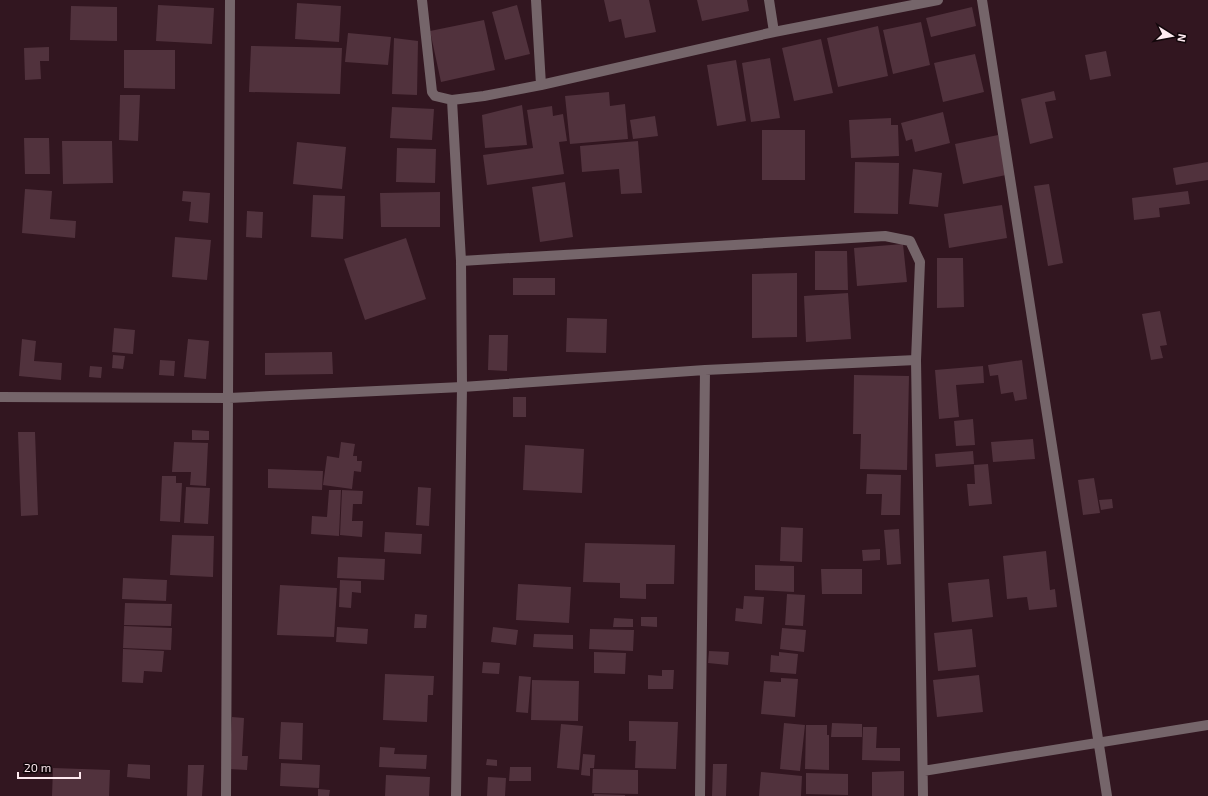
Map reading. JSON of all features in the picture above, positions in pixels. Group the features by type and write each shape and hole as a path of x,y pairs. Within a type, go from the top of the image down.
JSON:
{"street":[{"path":"226,796 230,0"},
{"path":"422,0 432,92 435,96 452,100 541,85 774,32 938,0"},
{"path":"536,0 541,85"},
{"path":"769,0 774,32"},
{"path":"982,0 1107,796"},
{"path":"452,100 461,261 462,388 456,796"},
{"path":"461,261 885,236 910,242 920,262 916,360 922,796"},
{"path":"0,397 229,398 462,388 705,370 916,360"},
{"path":"700,796 705,370"},
{"path":"922,771 1208,726"}],"building":[{"path":"604,0 649,0 656,32 625,38 621,19 609,22"},
{"path":"697,0 747,0 749,11 702,21"},
{"path":"297,3 341,6 339,42 295,39"},
{"path":"158,5 214,8 212,44 156,41"},
{"path":"517,5 530,54 505,60 492,12"},
{"path":"71,6 117,7 117,41 70,40"},
{"path":"972,7 976,26 931,37 926,18"},
{"path":"484,20 495,70 441,82 430,31"},
{"path":"921,22 930,65 893,74 883,30"},
{"path":"878,26 888,76 838,87 827,38"},
{"path":"348,33 391,37 388,65 345,62"},
{"path":"394,38 418,41 417,95 392,94"},
{"path":"821,39 833,93 794,101 782,48"},
{"path":"251,46 342,48 340,94 249,92"},
{"path":"49,47 49,61 40,61 41,79 25,80 24,48"},
{"path":"124,50 175,50 175,89 124,88"},
{"path":"1106,51 1111,76 1090,80 1085,55"},
{"path":"975,54 984,92 943,102 934,63"},
{"path":"770,58 780,118 751,122 742,63"},
{"path":"736,60 746,121 717,126 707,65"},
{"path":"1054,91 1056,100 1045,102 1053,138 1030,144 1021,99"},
{"path":"609,92 610,106 625,104 628,139 570,144 565,96"},
{"path":"120,95 140,95 138,141 119,140"},
{"path":"522,105 527,145 485,148 482,115"},
{"path":"552,106 553,116 563,114 567,141 559,142 564,174 487,185 483,155 533,148 527,110"},
{"path":"392,107 434,109 432,140 390,138"},
{"path":"943,112 950,143 915,152 912,139 906,141 901,123"},
{"path":"655,116 658,136 633,139 630,120"},
{"path":"891,118 891,125 898,125 899,156 851,158 849,120"},
{"path":"762,130 805,130 805,180 762,180"},
{"path":"998,135 1006,175 963,184 955,144"},
{"path":"24,138 49,138 50,174 25,174"},
{"path":"62,141 112,141 113,183 63,184"},
{"path":"638,141 642,193 621,194 619,169 582,172 580,146"},
{"path":"297,142 346,147 342,189 293,184"},
{"path":"397,148 436,149 435,183 396,182"},
{"path":"855,162 899,163 898,214 854,213"},
{"path":"1208,162 1208,180 1176,185 1173,168"},
{"path":"913,169 942,173 938,207 909,204"},
{"path":"565,182 573,237 540,242 532,187"},
{"path":"1049,184 1063,263 1048,266 1034,186"},
{"path":"25,189 52,191 50,219 76,221 75,238 22,233"},
{"path":"183,191 210,193 208,223 189,221 191,202 182,201"},
{"path":"1188,191 1190,204 1159,208 1160,217 1134,220 1132,198"},
{"path":"440,192 440,227 381,227 380,193"},
{"path":"313,195 345,196 343,239 311,237"},
{"path":"1002,205 1007,238 949,248 944,214"},
{"path":"247,211 263,212 262,238 246,237"},
{"path":"175,237 211,240 207,280 172,277"},
{"path":"406,238 426,299 365,320 344,259"},
{"path":"903,244 907,282 857,286 854,248"},
{"path":"815,251 847,251 848,290 815,290"},
{"path":"937,258 963,258 964,307 937,308"},
{"path":"797,273 797,337 752,338 752,274"},
{"path":"513,278 555,278 555,295 513,295"},
{"path":"848,293 851,339 806,342 804,296"},
{"path":"1160,311 1167,345 1160,346 1163,358 1151,360 1142,314"},
{"path":"567,318 607,319 606,353 566,352"},
{"path":"114,328 135,330 133,354 112,352"},
{"path":"489,335 508,335 507,371 488,370"},
{"path":"22,339 36,341 34,361 62,363 61,380 19,376"},
{"path":"188,339 209,341 206,379 184,377"},
{"path":"332,352 333,374 265,375 265,353"},
{"path":"113,355 125,356 123,369 112,368"},
{"path":"160,360 175,361 174,376 159,375"},
{"path":"1022,360 1027,399 1015,401 1013,392 1001,394 998,375 990,376 988,365"},
{"path":"90,366 102,367 101,378 89,377"},
{"path":"983,366 984,383 956,385 959,417 939,419 935,370"},
{"path":"854,375 909,376 907,470 860,469 861,434 853,434"},
{"path":"513,397 526,397 526,417 513,417"},
{"path":"973,419 975,445 956,446 954,421"},
{"path":"192,430 209,431 209,440 192,440"},
{"path":"18,432 35,432 38,515 21,516"},
{"path":"1033,439 1035,459 993,462 991,442"},
{"path":"174,442 208,443 206,486 190,485 191,472 172,472"},
{"path":"341,442 355,444 353,456 357,456 357,461 362,461 361,472 354,471 352,489 323,485 327,456 339,458"},
{"path":"525,445 584,449 582,493 523,490"},
{"path":"973,451 974,464 936,467 935,454"},
{"path":"988,464 992,504 969,506 967,484 975,484 974,465"},
{"path":"268,469 323,471 322,490 268,488"},
{"path":"867,474 901,475 900,515 881,515 882,494 866,494"},
{"path":"162,476 176,476 176,483 182,483 180,522 160,521"},
{"path":"1094,478 1100,513 1083,515 1078,480"},
{"path":"186,487 210,488 208,524 184,523"},
{"path":"418,487 431,488 429,526 416,525"},
{"path":"329,490 341,490 339,536 311,534 312,516 327,517"},
{"path":"342,490 363,491 362,504 353,504 352,521 363,521 362,537 340,535"},
{"path":"1112,499 1113,508 1101,510 1099,500"},
{"path":"781,527 803,528 802,562 780,561"},
{"path":"899,529 901,564 887,565 884,530"},
{"path":"385,532 422,534 421,554 384,552"},
{"path":"172,535 214,536 213,577 170,575"},
{"path":"585,543 675,545 674,584 646,584 646,599 620,598 620,583 583,582"},
{"path":"880,549 880,560 863,561 862,550"},
{"path":"1046,551 1050,590 1055,589 1057,607 1029,610 1027,597 1007,599 1003,556"},
{"path":"338,557 385,559 384,580 337,578"},
{"path":"755,565 794,566 794,592 755,590"},
{"path":"821,569 862,569 862,594 822,594"},
{"path":"123,578 167,580 166,601 122,599"},
{"path":"989,579 993,617 952,622 948,583"},
{"path":"340,580 361,581 361,593 352,592 351,608 339,607"},
{"path":"518,584 571,587 569,623 516,620"},
{"path":"280,585 337,588 334,637 277,635"},
{"path":"787,594 805,595 803,626 785,625"},
{"path":"744,596 764,597 762,624 735,621 736,608 743,609"},
{"path":"125,603 172,604 171,626 124,625"},
{"path":"415,614 427,615 426,628 414,628"},
{"path":"641,617 657,617 657,627 641,626"},
{"path":"614,618 633,619 633,627 613,627"},
{"path":"124,626 172,628 171,650 123,648"},
{"path":"337,627 368,629 367,644 336,642"},
{"path":"493,627 518,630 516,645 491,642"},
{"path":"782,628 806,630 804,652 780,649"},
{"path":"590,629 634,630 633,651 589,649"},
{"path":"972,629 976,667 938,671 934,633"},
{"path":"534,634 573,635 573,649 533,647"},
{"path":"123,649 164,651 162,672 144,671 143,683 122,682"},
{"path":"709,651 729,652 728,665 708,663"},
{"path":"594,652 626,653 625,674 594,673"},
{"path":"779,652 798,654 796,674 770,672 771,655 779,656"},
{"path":"483,662 500,663 499,674 482,673"},
{"path":"662,670 674,670 673,689 648,689 648,675 662,676"},
{"path":"385,674 434,676 433,695 428,695 427,722 383,720"},
{"path":"979,675 983,712 937,717 933,680"},
{"path":"519,676 531,677 528,713 516,712"},
{"path":"781,678 798,679 795,717 761,714 764,681 781,682"},
{"path":"532,680 579,681 578,721 531,720"},
{"path":"232,717 244,718 242,756 248,756 247,770 229,769"},
{"path":"629,721 678,722 676,769 635,768 636,741 629,741"},
{"path":"281,722 303,723 302,760 279,759"},
{"path":"784,723 805,725 800,771 780,769"},
{"path":"832,723 862,724 862,737 831,737"},
{"path":"561,724 583,726 579,770 557,768"},
{"path":"806,725 827,725 827,735 829,735 829,770 805,769"},
{"path":"863,727 877,727 876,748 900,748 900,761 862,760"},
{"path":"380,747 395,748 394,754 427,755 426,769 379,767"},
{"path":"583,754 595,755 594,768 590,768 590,776 581,775"},
{"path":"487,759 497,760 497,766 486,765"},
{"path":"281,763 320,765 319,788 280,786"},
{"path":"128,764 150,765 150,779 127,777"},
{"path":"713,764 727,764 726,796 712,796"},
{"path":"188,765 204,765 202,796 187,796"},
{"path":"510,767 531,767 531,781 509,781"},
{"path":"53,768 110,770 109,796 52,796"},
{"path":"593,769 638,770 638,794 592,793"},
{"path":"904,771 904,796 872,796 872,772"},
{"path":"761,772 802,776 801,796 759,796"},
{"path":"806,773 848,774 848,795 806,794"},
{"path":"386,775 430,777 429,796 385,796"},
{"path":"488,777 506,778 505,796 487,796"},
{"path":"318,789 330,790 329,796 318,796"},
{"path":"594,794 625,795 625,796 594,796"}]}
